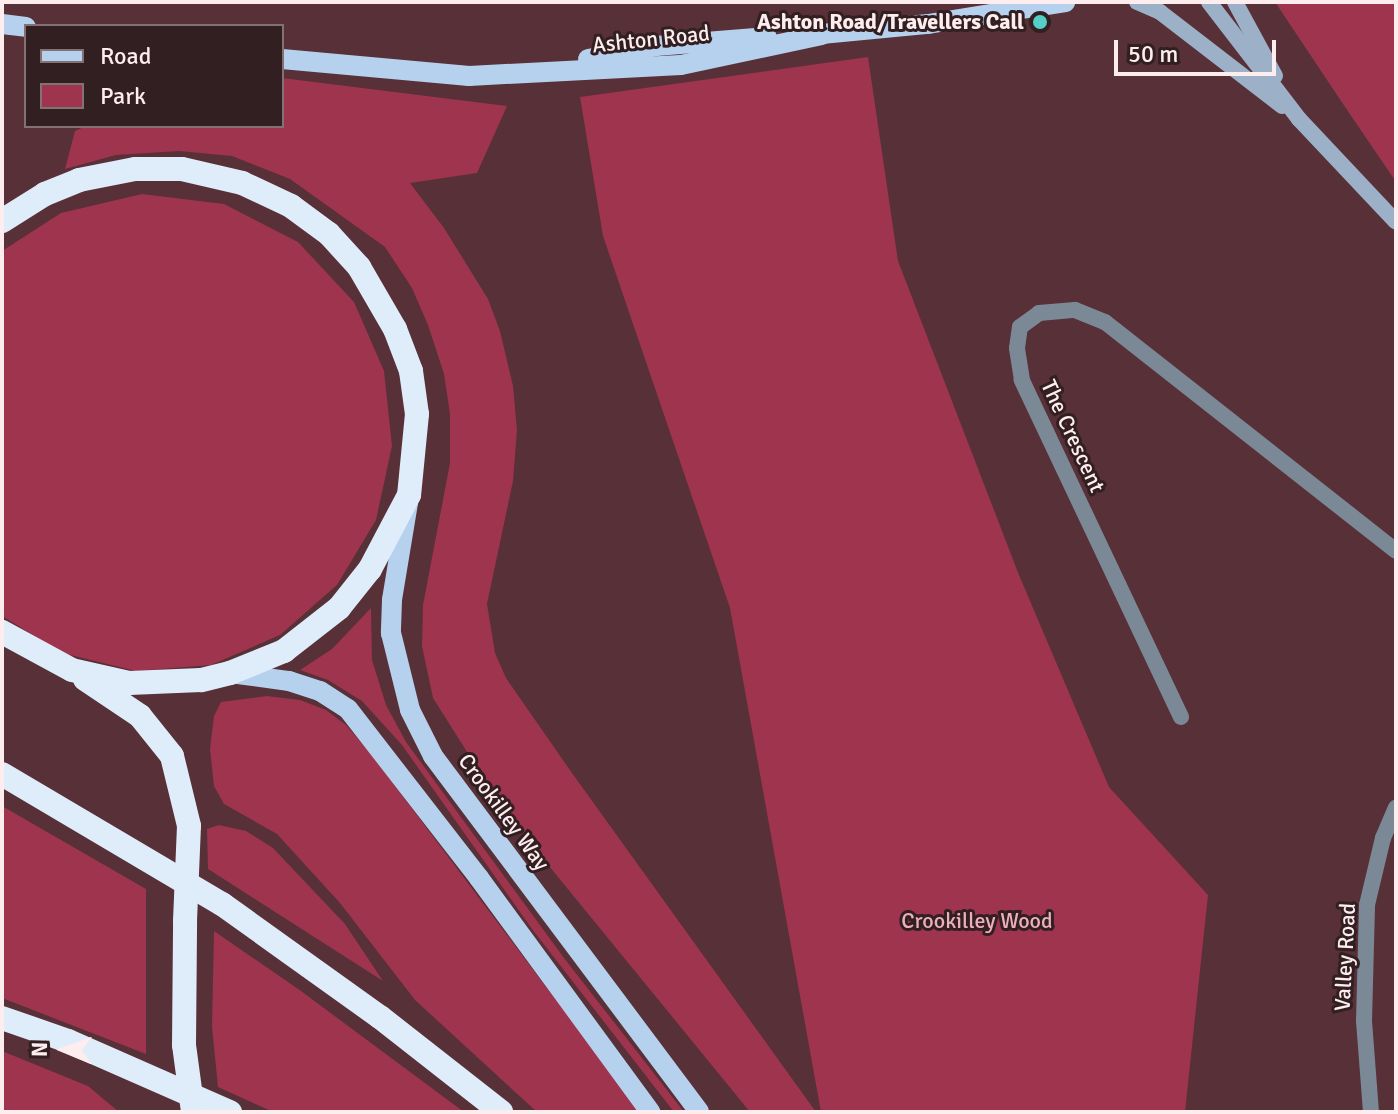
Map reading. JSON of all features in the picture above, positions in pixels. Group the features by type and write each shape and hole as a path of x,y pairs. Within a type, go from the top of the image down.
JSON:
{"highway":[{"path":"2,221 56,189 79,180 135,169 182,169 242,183 291,206 329,234 359,267 395,329 411,371 417,414 409,495 370,569 339,608 284,651 230,673 201,680 129,683 72,670"},
{"path":"3,634 72,670 140,716 172,756 189,826 184,1045 193,1112"},
{"path":"2,774 222,904 380,1017 501,1112"},
{"path":"2,1018 68,1041 230,1112"}],"main road":[{"name":"Ashton Road","path":"928,24 977,2"},
{"name":"Ashton Road","path":"284,59 469,76 530,73 656,46 728,38 822,35 928,24 1065,2"},
{"path":"1137,2 1160,12 1299,119"},
{"path":"1209,2 1299,119 1396,222"},
{"path":"1235,2 1299,119"},
{"path":"2,24 24,27"},
{"name":"Crookilley Way","path":"409,495 392,600 391,633 410,710 450,779 699,1112"},
{"path":"230,673 289,681 320,691 348,709 479,878 650,1112"}],"street":[{"name":"The Crescent","path":"1181,717 1022,380 1017,348 1020,327 1039,313 1075,310 1105,322 1396,551"},
{"name":"Valley Road","path":"1371,1112 1364,1021 1367,905 1383,838 1396,808"}],"green space":[{"path":"1275,2 1396,2 1396,182 1341,101"},
{"name":"Crookilley Wood","path":"868,57 898,261 1019,575 1109,787 1208,895 1185,1112 821,1112 730,608 603,236 580,97"},
{"path":"284,78 507,106 477,173 410,183 444,228 488,299 500,331 513,386 517,430 513,481 487,604 495,653 506,678 572,773 816,1112 750,1112 505,812 433,698 422,646 423,605 450,463 450,414 444,374 428,325 412,288 385,247 290,179 232,156 179,151 116,155 65,169 75,131 82,128 284,128"},
{"path":"142,194 224,204 298,242 354,302 384,371 392,446 376,520 337,585 280,635 211,665 136,671 62,653 2,616 2,251 61,213"},
{"path":"371,608 372,660 386,705 406,742 564,958 684,1112 674,1112 532,929 402,745 362,701 328,680 300,670 332,649"},
{"path":"267,696 300,700 326,710 346,725 640,1112 537,1112 415,1000 340,903 277,834 224,804 214,786 210,749 214,716 221,702"},
{"path":"2,806 146,889 146,1054 2,998"},
{"path":"219,825 246,831 273,848 345,924 383,981 208,869 207,829"},
{"path":"214,931 301,991 464,1112 273,1112 218,1087 212,1027"},
{"path":"2,1051 88,1086 119,1112 2,1112"}],"place":[{"name":"Ashton Road/Travellers Call","path":"1040,22"}]}
